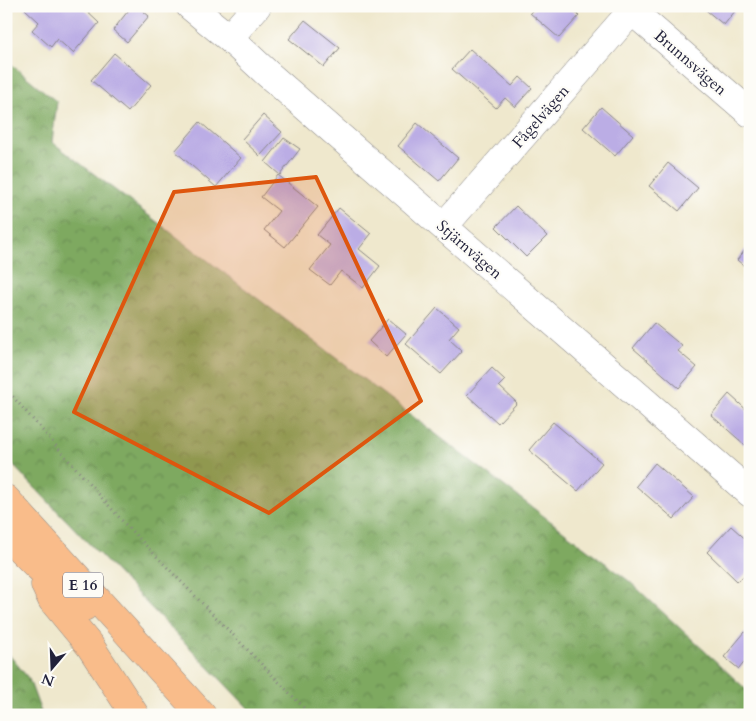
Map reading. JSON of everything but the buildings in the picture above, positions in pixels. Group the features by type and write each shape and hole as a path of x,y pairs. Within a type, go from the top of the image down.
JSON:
{"highway":[{"name":"E 16","path":"6,499 160,671 202,715"},
{"name":"E 16","path":"6,534 37,566 160,671"},
{"name":"E 16","path":"37,566 52,600 90,646 135,715"}],"street":[{"name":"Stjärnvägen","path":"190,6 750,493"},
{"path":"229,38 257,6"},
{"name":"Brunnsvägen","path":"634,9 750,113"},
{"name":"Fågelvägen","path":"444,226 634,9"}],"path":[{"path":"6,388 125,524 311,715"}],"highlighted area":[{"path":"316,177 421,401 269,513 74,412 174,192"}],"green space":[{"path":"6,60 57,102 52,142 629,581 750,693 750,715 255,715 6,458"},
{"path":"6,651 29,679 42,715 6,715"}]}
